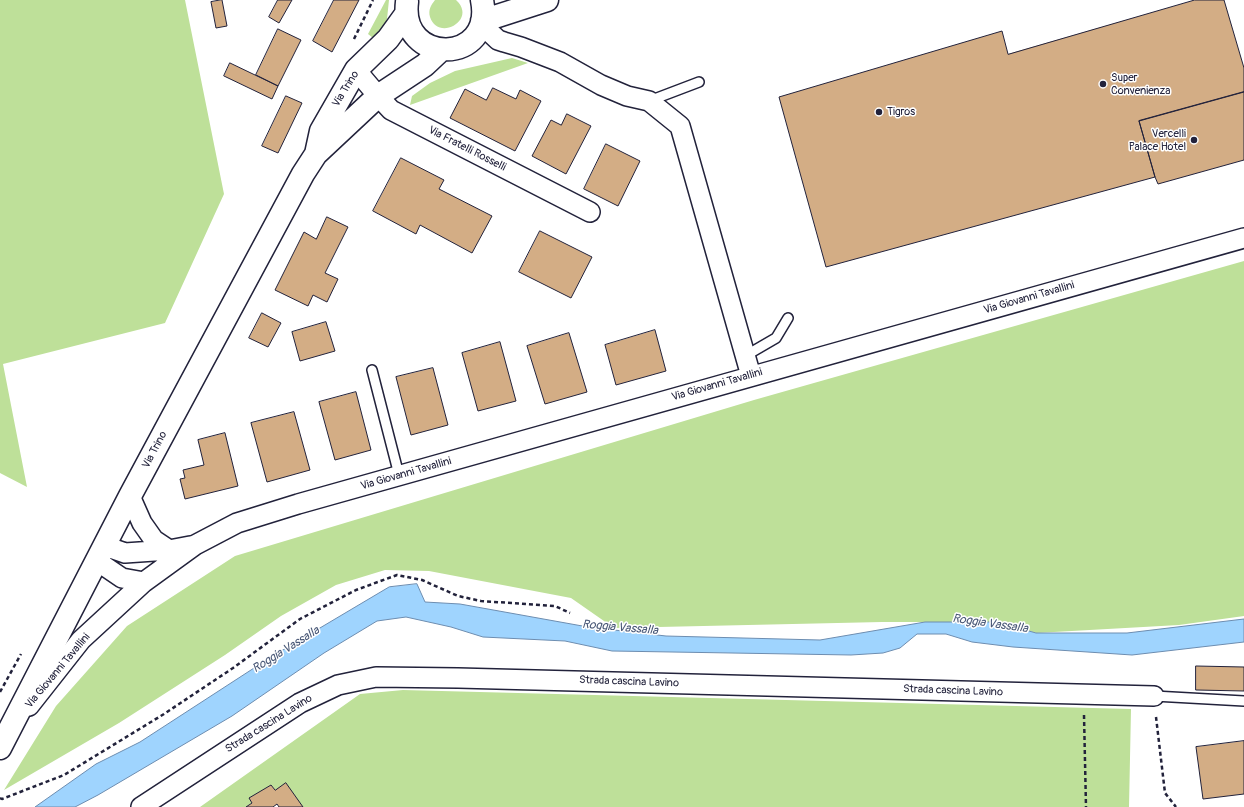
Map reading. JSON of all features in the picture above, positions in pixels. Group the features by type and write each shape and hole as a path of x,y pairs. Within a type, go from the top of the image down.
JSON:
{"main road":[{"path":"407,7 411,31 424,44 442,50 454,49 465,45 474,37 482,23 484,11 482,0"},
{"path":"482,23 548,0"},
{"name":"Via Trino","path":"316,154 321,131 356,70 388,39 407,7"},
{"name":"Via Trino","path":"5,739 130,496 303,174 316,154 378,96 425,65 442,50"}],"street":[{"path":"482,23 498,40 560,62 601,85 627,96 649,101 680,126 751,376"},
{"name":"Via Fratelli Rosselli","path":"356,70 378,96 398,114 590,212"},
{"name":"Via Giovanni Tavallini","path":"5,739 81,640 144,582 195,545 237,523 399,475 1244,238"},
{"path":"130,496 142,523 154,540 169,550"},
{"name":"Via Giovanni Tavallini","path":"101,553 169,550 195,545"},
{"path":"101,553 122,578 144,582"},
{"name":"Strada cascina Lavino","path":"141,807 300,702 338,685 376,677 1154,696"}],"lane":[{"path":"649,101 698,82"},
{"path":"745,356 776,338 788,318"},
{"path":"372,370 399,475"},
{"path":"1154,696 1244,701"}],"path":[{"path":"357,33 373,0"},
{"path":"0,798 2,799 64,775 164,714 214,681 300,619 356,590 397,575 422,580 458,596 481,601 555,606 570,613"},
{"path":"1083,695 1086,807"},
{"path":"1154,696 1165,793 1176,807"}],"green space":[{"path":"0,0 185,0 224,194 165,323 3,364 27,487 0,473"},
{"path":"386,0 389,0 387,19 384,26 373,38 368,34"},
{"path":"435,0 456,0 462,7 460,21 448,28 441,28 434,24 429,12"},
{"path":"512,58 528,63 410,105 412,96 430,83 455,71"},
{"path":"1244,261 1244,616 1179,625 1036,633 997,622 882,622 614,628 571,598 429,571 385,570 336,585 281,616 225,655 119,723 4,790 56,706 127,626 235,556 754,400"},
{"path":"403,690 1131,709 1129,807 303,807 275,790 271,785 250,799 252,803 246,807 200,807 360,694"}],"water":[{"name":"Roggia Vassalla","path":"417,584 425,602 460,604 588,627 666,636 820,640 925,622 997,622 1036,633 1127,633 1244,619 1244,642 1132,655 1013,647 972,642 946,634 917,634 900,648 883,653 851,655 612,651 565,641 483,637 451,627 406,617 377,621 324,653 232,716 75,807 35,807 96,764 140,742 271,657 389,587"}],"building":[{"path":"222,0 227,26 216,28 211,2"},
{"path":"278,0 292,0 279,23 269,17"},
{"path":"334,0 359,0 332,52 313,41"},
{"path":"1195,0 1224,0 1244,68 1244,92 1139,121 1155,177 826,267 779,97 1002,31 1008,54"},
{"path":"278,29 301,40 278,86 256,75"},
{"path":"230,63 278,86 272,99 224,76"},
{"path":"493,88 516,99 520,90 541,101 515,151 450,118 465,89 486,100"},
{"name":"Vercelli Palace Hotel","path":"1244,92 1244,160 1158,184 1139,121"},
{"path":"286,96 302,103 278,153 262,146"},
{"path":"567,114 591,126 566,174 532,156 551,120 561,125"},
{"path":"606,144 640,161 618,206 584,189"},
{"path":"401,158 444,180 439,189 492,216 472,253 420,225 416,234 373,211"},
{"path":"327,217 348,227 325,273 338,279 327,302 313,295 308,306 275,290 304,232 316,239"},
{"path":"540,231 592,257 571,298 519,272"},
{"path":"262,313 281,323 268,347 249,338"},
{"path":"326,322 335,351 300,361 292,332"},
{"path":"655,330 666,371 616,385 605,345"},
{"path":"569,333 587,392 545,404 527,346"},
{"path":"500,342 516,401 478,411 462,353"},
{"path":"433,368 448,425 411,435 396,377"},
{"path":"356,392 371,450 335,460 319,402"},
{"path":"294,412 310,470 267,482 251,423"},
{"path":"225,433 238,486 185,499 180,479 185,478 183,470 204,465 198,440"},
{"path":"1196,666 1244,667 1244,691 1196,690"},
{"path":"1244,741 1244,794 1203,799 1196,747"},
{"path":"286,783 303,807 279,807 277,804 273,807 246,807 252,803 249,798 271,785 275,790"}],"place":[{"name":"Super Convenienza","path":"1103,84"},
{"name":"Tigros","path":"879,112"},
{"name":"Vercelli Palace Hotel","path":"1194,140"}]}
